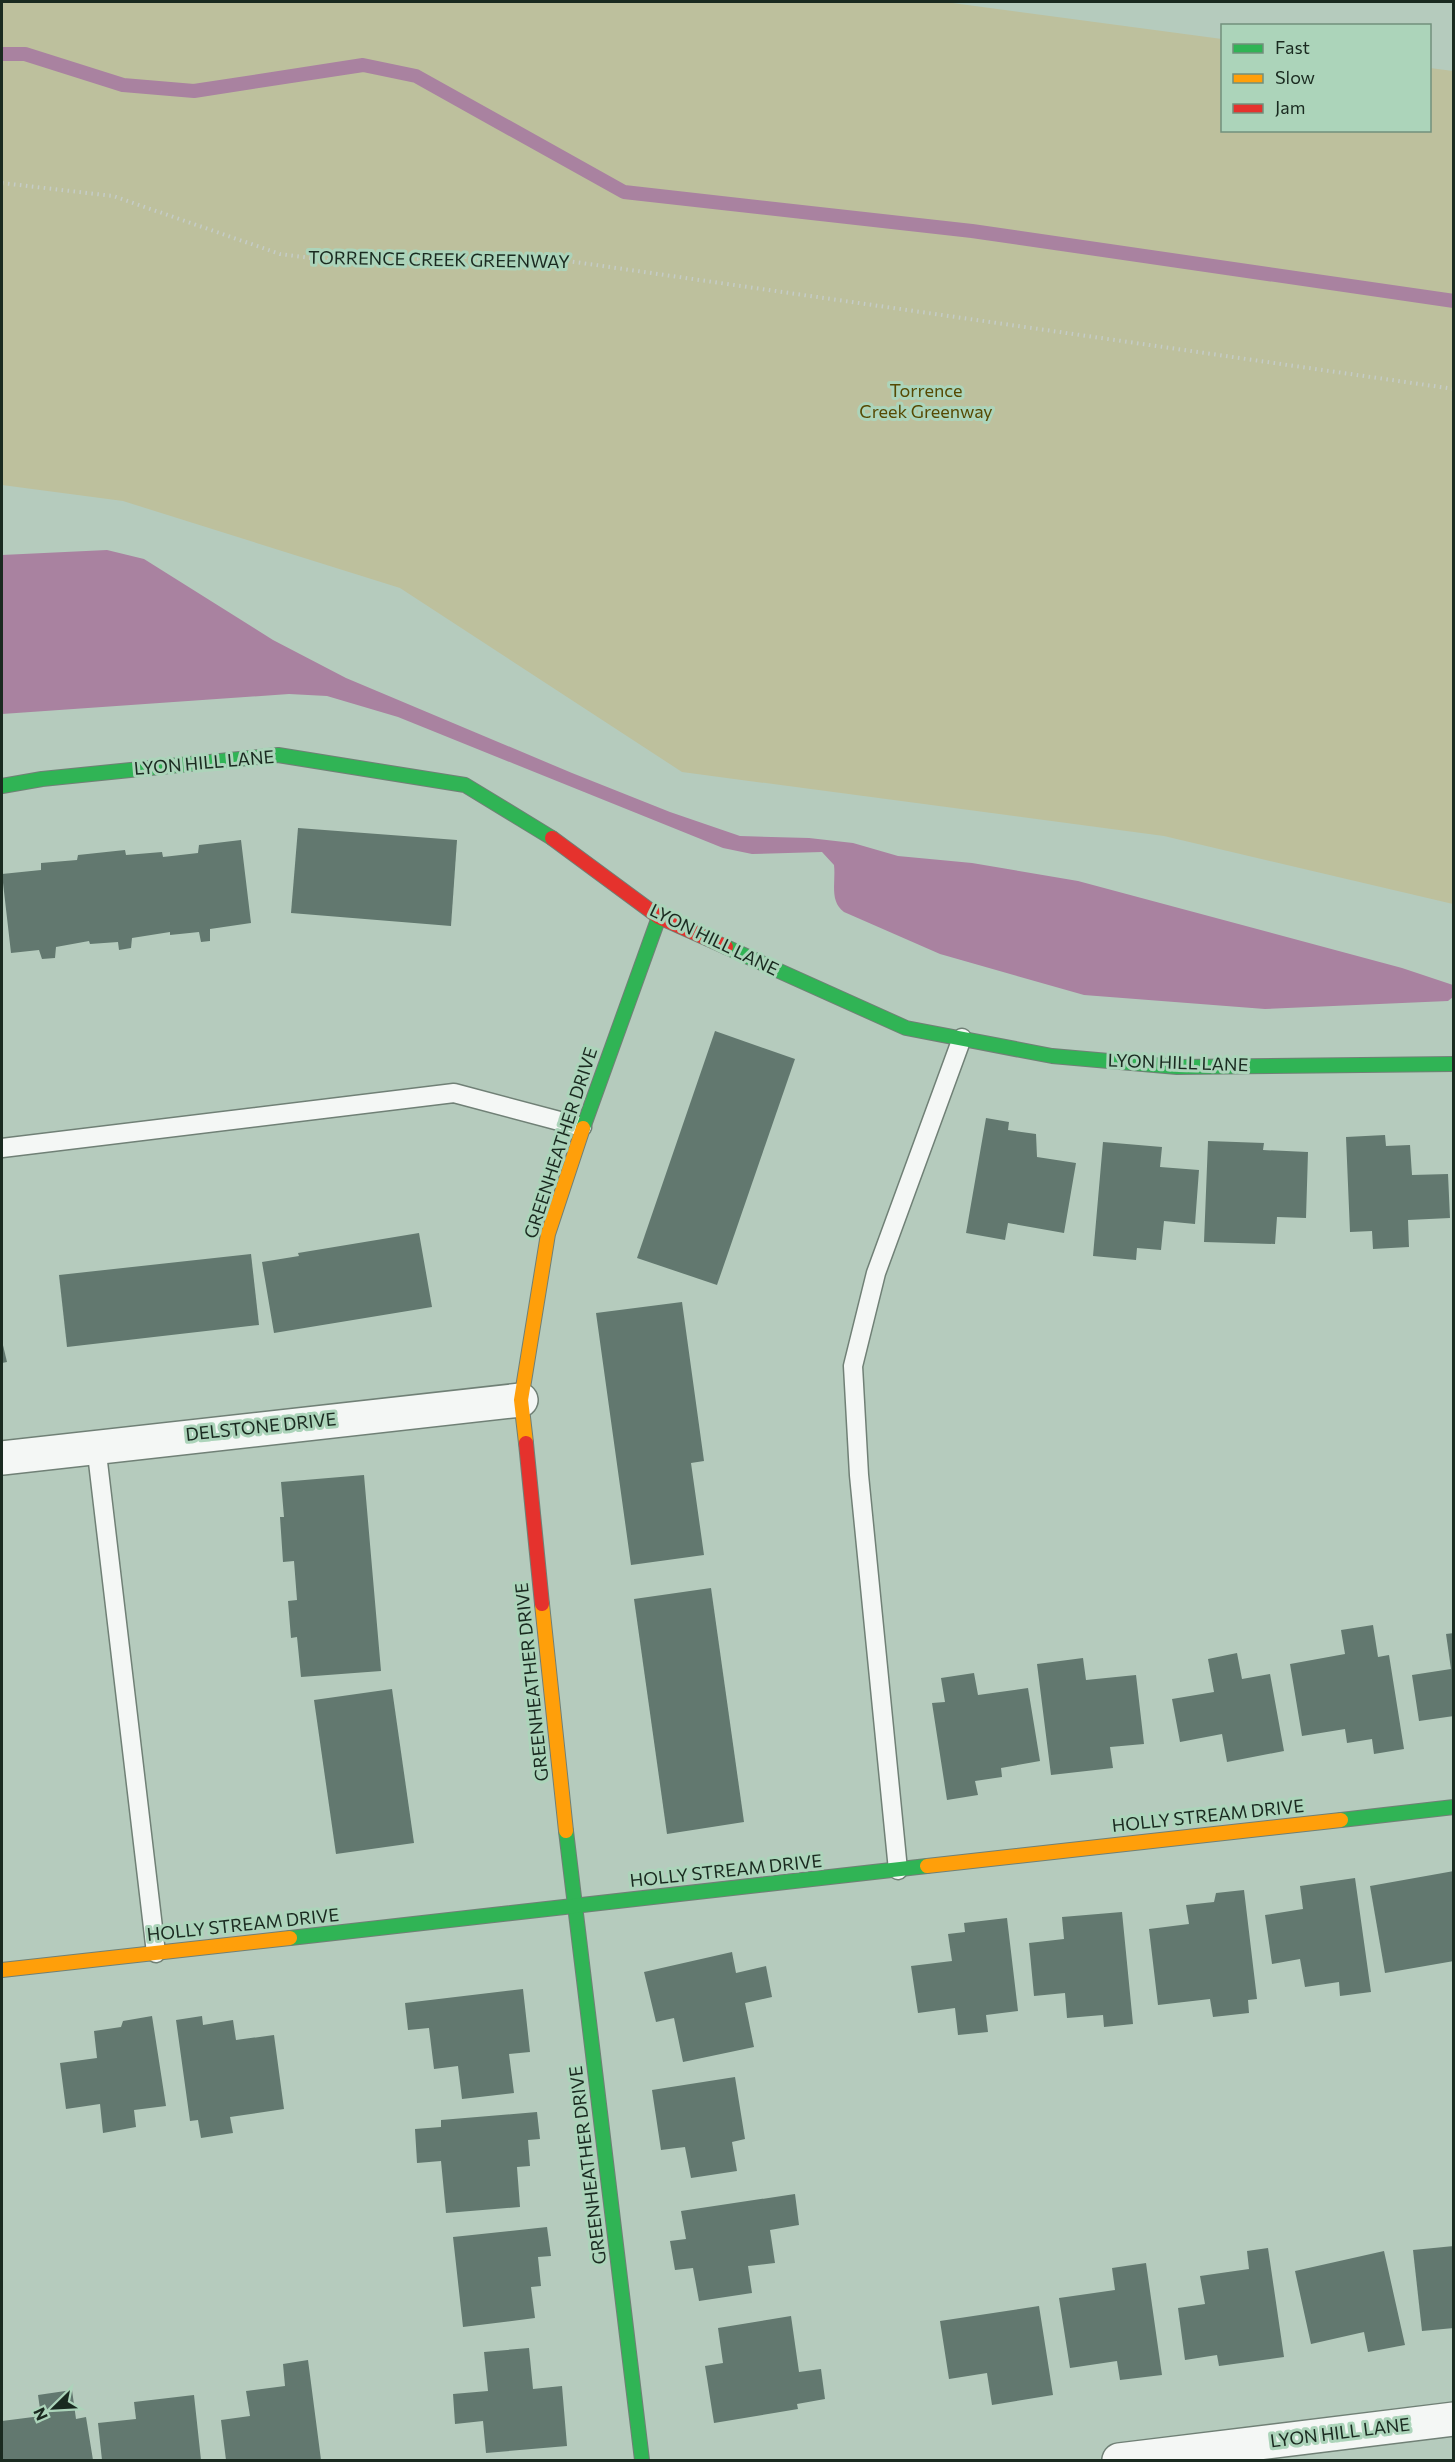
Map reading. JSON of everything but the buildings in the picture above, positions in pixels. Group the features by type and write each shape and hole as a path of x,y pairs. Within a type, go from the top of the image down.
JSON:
{"street":[{"name":"LYON HILL LANE","path":"2,786 42,779 278,755 465,785 563,845 659,916 906,1028 1052,1056 1177,1067 1454,1064"},
{"name":"GREENHEATHER DRIVE","path":"642,2460 574,1906 521,1400 548,1234 582,1127 659,916"},
{"name":"DELSTONE DRIVE","path":"2,1458 96,1445 521,1400"},
{"name":"HOLLY STREAM DRIVE","path":"2,1970 1454,1807"},
{"name":"LYON HILL LANE","path":"1119,2460 1454,2419"}],"lane":[{"path":"897,1870 859,1475 853,1366 876,1273 962,1038"},
{"path":"2,1148 454,1093 582,1127"},
{"path":"96,1445 156,1953"}],"path":[{"name":"TORRENCE CREEK GREENWAY","path":"2,183 113,196 280,254 335,261 468,257 568,261 1454,389"}],"green space":[{"name":"Torrence Creek Greenway","path":"2,2 945,2 1221,39 1221,132 1431,132 1431,68 1453,71 1453,904 1164,836 682,772 400,588 123,501 2,485"}],"shaded area":[{"path":"107,550 144,559 273,640 346,678 572,773 670,812 740,836 809,838 853,843 898,856 972,863 1078,881 1402,968 1453,985 1453,997 1448,1001 1265,1009 1084,995 940,954 844,912 836,902 834,865 822,852 752,854 723,848 398,717 327,696 289,694 2,714 2,555"}],"waterway":[{"path":"2,54 25,54 123,85 194,91 363,65 416,76 624,192 972,231 1454,301"}],"traffic: fast":[{"path":"2,786 42,779 278,755 465,785 552,838"},
{"path":"583,1128 659,917"},
{"path":"726,947 906,1028 1052,1056 1177,1067 1454,1064"},
{"path":"1341,1820 1454,1807"},
{"path":"566,1831 642,2460"},
{"path":"290,1938 927,1866"}],"traffic: slow":[{"path":"526,1443 521,1400 548,1234 583,1128"},
{"path":"542,1604 566,1831"},
{"path":"927,1866 1341,1820"},
{"path":"2,1970 290,1938"}],"traffic: jam":[{"path":"552,838 659,917 726,947"},
{"path":"526,1443 542,1604"}]}
